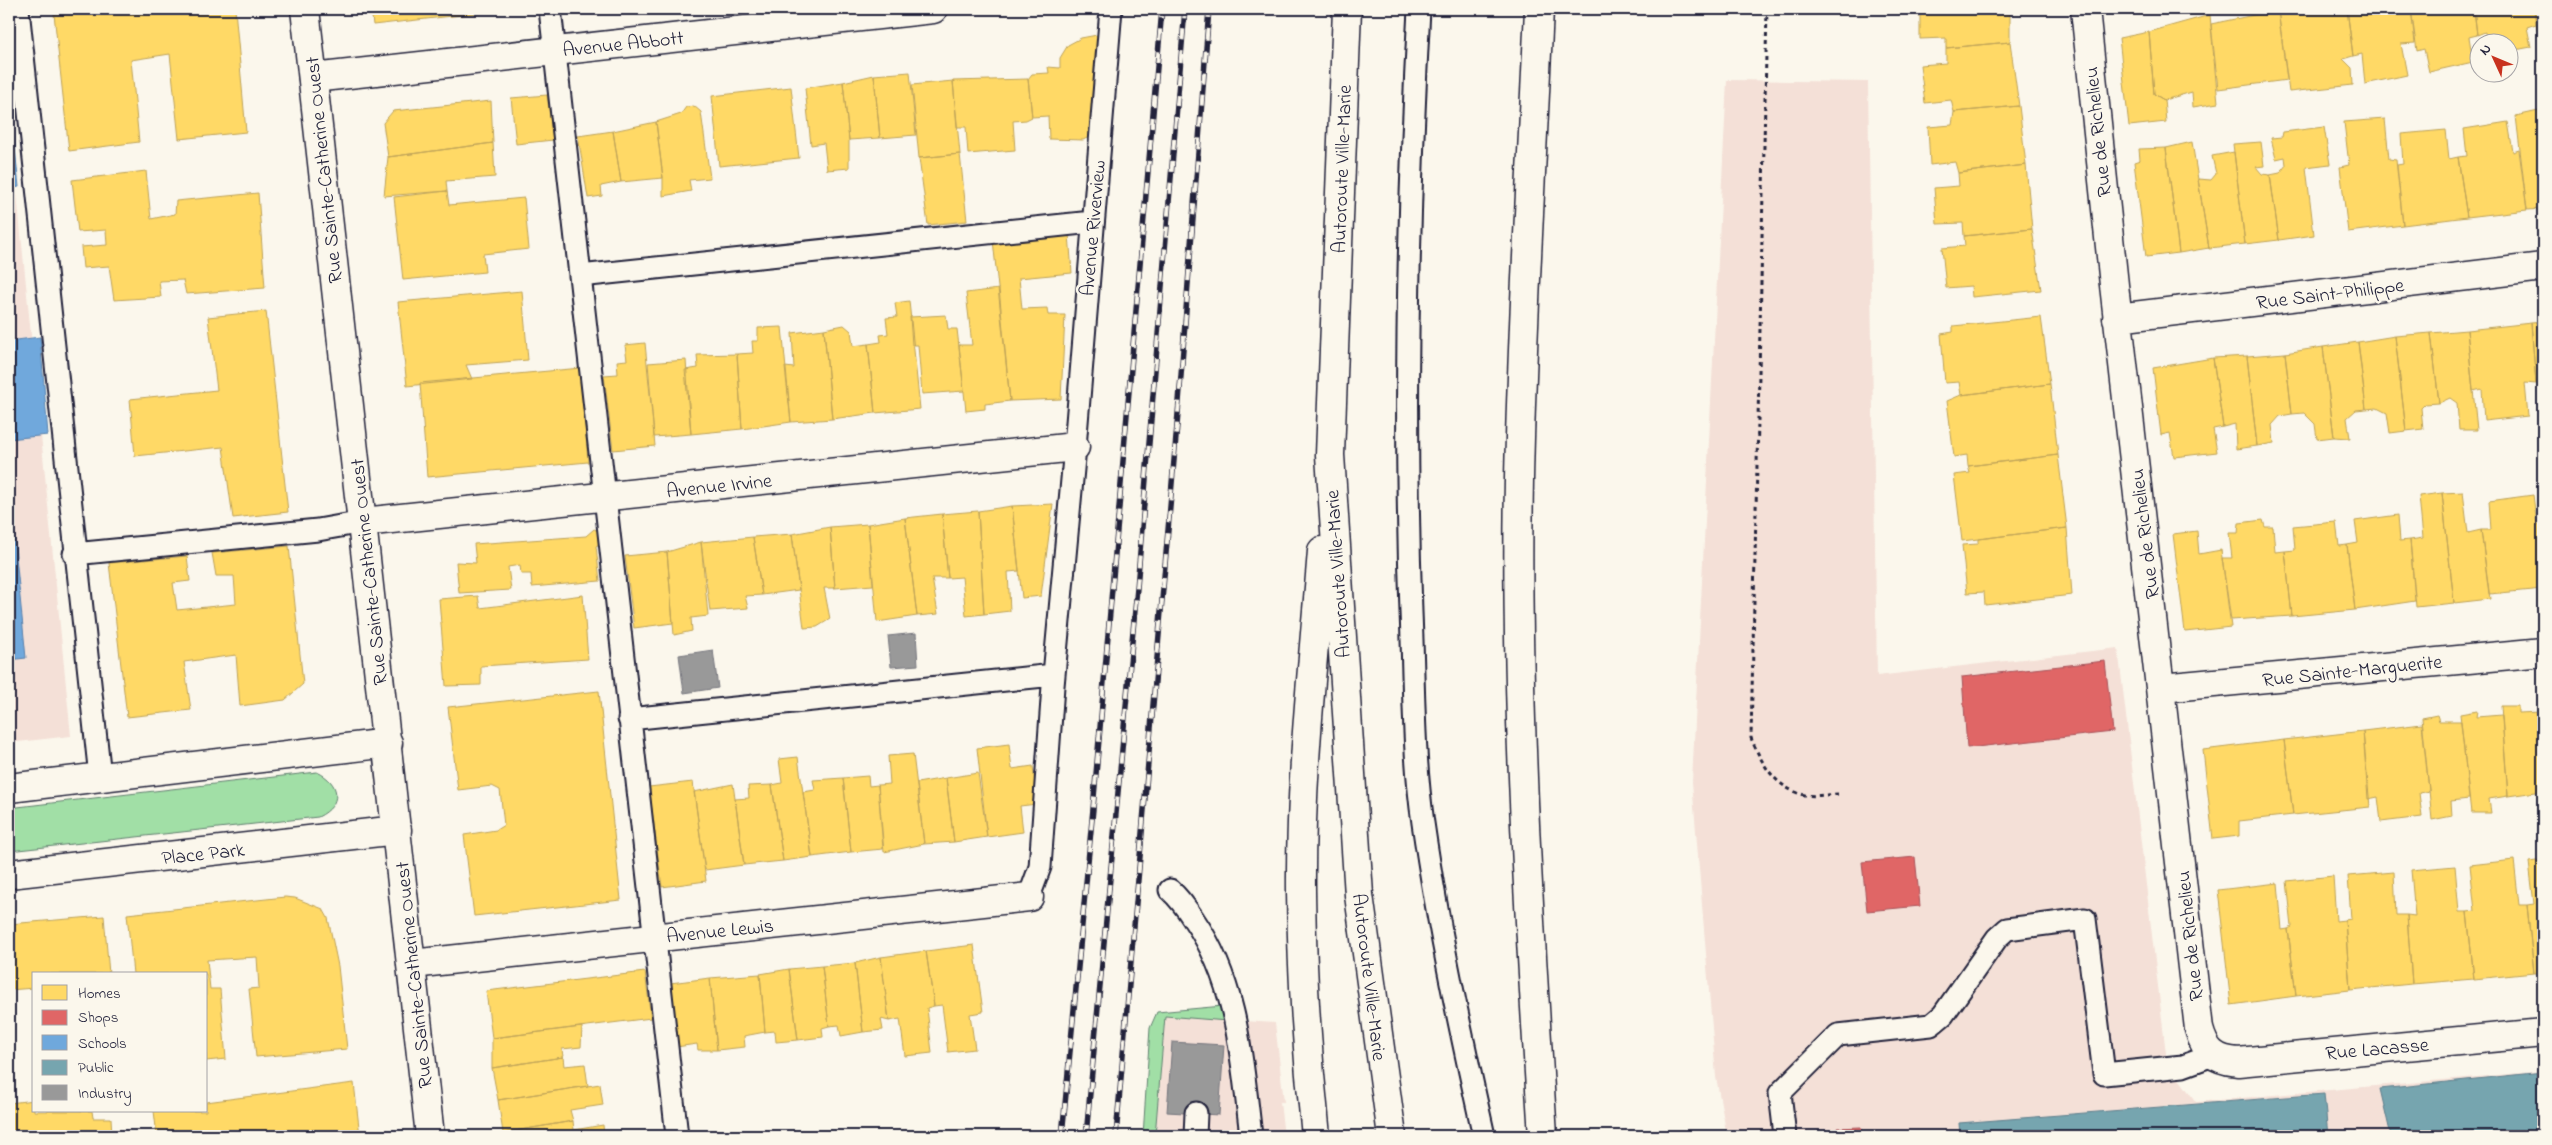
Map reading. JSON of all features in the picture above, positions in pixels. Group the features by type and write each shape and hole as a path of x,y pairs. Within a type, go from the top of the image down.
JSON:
{"main road":[{"name":"Rue Sainte-Catherine Ouest","path":"305,9 430,1136"},
{"name":"Avenue Abbott","path":"313,78 918,9"},
{"name":"Autoroute Ville-Marie","path":"1347,9 1330,455 1359,895 1392,1136"},
{"path":"1539,9 1520,460 1519,594 1521,705 1530,924 1544,1136"},
{"name":"Rue de Richelieu","path":"2085,9 2117,318 2199,1029 2204,1045 2213,1056"},
{"name":"Rue Saint-Philippe","path":"2117,318 2543,268"},
{"name":"Avenue Irvine","path":"363,522 1075,447"},
{"path":"1316,1136 1304,993 1301,890 1307,742 1330,455"},
{"name":"Rue Sainte-Marguerite","path":"2161,688 2543,652"},
{"path":"9,788 388,744"},
{"name":"Place Park","path":"9,874 397,830"},
{"name":"Avenue Lewis","path":"412,964 1029,897"},
{"name":"Rue Lacasse","path":"2213,1056 2238,1062 2543,1033"}],"lane":[{"path":"18,9 74,554 100,777"},
{"path":"550,9 677,1136"},
{"name":"Avenue Riverview","path":"1029,897 1040,867 1054,675 1111,9"},
{"path":"1419,9 1412,138 1407,398 1407,503 1414,684 1422,821 1462,1038 1484,1136"},
{"path":"580,276 1092,222"},
{"path":"74,554 318,530 363,522"},
{"path":"629,719 1054,675"},
{"path":"1170,890 1178,897 1206,937 1236,1017 1251,1136"},
{"path":"1785,1136 1780,1093 1838,1036 1931,1025 1943,1015 1997,938 2007,929 2014,927 2085,919 2104,1074 2183,1066 2213,1056"},
{"path":"1195,1136 1196,1113"}],"path":[{"path":"1767,9 1751,738 1763,765 1779,783 1806,795 1841,794"}],"shaded area":[{"path":"1727,80 1868,82 1877,676 2118,648 2167,1062 2196,1102 2543,1071 2543,1136 1727,1136 1716,1077 1692,782"},
{"path":"9,114 71,736 9,743"},
{"path":"1165,1016 1275,1023 1284,1102 1280,1102 1284,1136 1155,1136"}],"green space":[{"path":"317,772 331,782 336,794 332,806 318,817 9,851 9,808"},
{"path":"1223,1006 1227,1021 1165,1016 1155,1136 1143,1136 1150,1028 1157,1012"}],"building: Homes":[{"path":"76,9 235,9 246,132 179,139 170,54 131,60 139,142 69,151 54,14"},
{"path":"371,9 515,9 373,25"},
{"path":"1920,9 2010,9 2010,42 1946,48 1946,38 1920,39"},
{"path":"2347,9 2353,56 2343,59 2352,68 2353,85 2289,92 2278,10"},
{"path":"2347,9 2411,9 2415,43 2401,44 2407,75 2365,84 2362,54 2353,56"},
{"path":"2411,9 2474,9 2477,32 2470,32 2470,63 2429,72 2424,49 2417,51"},
{"path":"2474,9 2534,9 2536,24 2527,27 2531,47 2520,49 2520,32 2477,32"},
{"path":"2534,9 2543,9 2543,34 2538,35"},
{"path":"2278,10 2287,80 2218,89 2211,24"},
{"path":"2210,15 2218,103 2193,107 2192,92 2164,100 2154,94 2149,32"},
{"path":"2149,32 2154,94 2164,100 2166,122 2129,126 2119,38"},
{"path":"1097,35 1099,48 1089,137 1083,140 1049,139 1048,116 1032,117 1028,79 1032,74 1049,73 1048,67 1060,68 1060,58 1068,45 1081,38"},
{"path":"2010,42 2019,106 1954,112 1951,100 1925,103 1920,65 1946,63 1946,48"},
{"path":"910,72 916,135 880,138 874,75"},
{"path":"874,75 880,138 849,140 843,82"},
{"path":"1028,79 1032,117 1026,120 1013,121 1015,150 968,154 966,127 957,127 953,81"},
{"path":"953,81 960,154 919,158 912,85"},
{"path":"843,82 849,140 849,168 827,170 824,143 811,145 805,88"},
{"path":"791,87 799,158 719,166 712,96"},
{"path":"547,95 553,140 516,144 511,98"},
{"path":"491,101 493,143 388,157 383,123 393,111"},
{"path":"694,106 701,112 710,178 689,180 691,191 663,196 663,178 656,122 681,114 686,107"},
{"path":"2019,106 2026,165 1958,173 1955,162 1930,165 1928,127 1952,125 1954,112"},
{"path":"2543,110 2543,209 2527,210 2516,116"},
{"path":"2385,119 2389,159 2396,160 2403,225 2348,232 2340,167 2349,165 2344,122"},
{"path":"656,122 663,178 621,182 613,131"},
{"path":"2508,122 2513,152 2519,150 2527,210 2467,217 2458,157 2467,156 2464,129"},
{"path":"2324,127 2330,164 2306,167 2314,235 2279,240 2270,175 2280,173 2286,165 2285,157 2276,159 2271,138 2282,137 2283,132"},
{"path":"2446,130 2449,159 2458,157 2467,217 2403,225 2397,165 2403,164 2401,134"},
{"path":"613,131 621,182 601,186 602,196 588,198 578,136"},
{"path":"2192,142 2209,248 2179,253 2166,148"},
{"path":"2261,142 2264,166 2256,167 2262,174 2270,175 2279,240 2245,244 2233,144"},
{"path":"493,143 495,177 446,181 447,191 384,196 388,157"},
{"path":"2166,148 2179,253 2146,257 2134,162 2140,160 2139,149"},
{"path":"2234,152 2245,244 2209,248 2198,179 2211,180 2216,174 2212,156"},
{"path":"960,154 967,221 928,225 919,158"},
{"path":"2026,165 2032,229 1964,236 1963,223 1937,224 1934,188 1959,186 1958,173"},
{"path":"146,171 151,219 175,214 176,201 258,193 265,288 186,294 183,280 159,281 161,297 114,300 109,266 83,268 81,247 107,245 106,230 78,232 72,180"},
{"path":"447,191 449,205 524,198 529,249 483,254 485,272 403,280 394,197"},
{"path":"2032,229 2041,290 1972,297 1971,286 1946,288 1942,248 1965,246 1964,236"},
{"path":"1069,234 1072,273 1019,278 1022,309 1047,308 1048,315 1065,315 1061,399 1010,401 993,240"},
{"path":"999,289 1010,401 985,404 985,409 966,411 959,345 972,345 966,293"},
{"path":"522,291 528,360 466,365 472,379 407,386 398,302"},
{"path":"909,301 920,409 875,413 868,344 881,342 880,335 888,334 886,318 897,317 895,303"},
{"path":"266,311 288,512 233,518 223,447 135,456 130,399 217,390 208,317"},
{"path":"946,315 948,329 957,329 964,391 922,394 918,345 912,345 910,317"},
{"path":"2041,317 2050,384 1961,395 1959,382 1945,383 1941,334 1953,332 1953,326"},
{"path":"2543,322 2543,383 2536,384 2531,323"},
{"path":"2531,323 2536,384 2525,383 2528,416 2484,421 2482,389 2473,391 2467,330"},
{"path":"844,325 851,331 853,346 868,344 875,413 832,419 824,329"},
{"path":"782,327 791,422 742,429 737,354 753,353 752,341 758,341 758,328"},
{"path":"824,329 832,419 791,422 785,367 794,368 792,333"},
{"path":"2467,330 2477,430 2459,430 2457,403 2450,398 2439,403 2431,333"},
{"path":"2431,333 2439,403 2425,404 2421,408 2423,429 2406,431 2395,336"},
{"path":"2395,336 2406,431 2390,433 2387,413 2377,408 2366,409 2358,342"},
{"path":"2358,342 2366,409 2356,410 2347,418 2350,438 2334,437 2323,347"},
{"path":"645,343 655,446 613,450 604,375 618,374 617,361 627,360 625,345"},
{"path":"2323,347 2334,437 2317,439 2315,424 2304,413 2292,414 2285,353"},
{"path":"2285,353 2292,414 2280,416 2272,425 2274,443 2257,446 2247,356"},
{"path":"737,354 742,429 691,434 685,370 698,368 697,355"},
{"path":"2247,356 2257,446 2236,449 2235,424 2223,427 2213,358"},
{"path":"2213,358 2223,427 2213,429 2217,452 2174,457 2170,433 2161,435 2153,368"},
{"path":"686,360 691,434 654,437 648,363"},
{"path":"581,368 588,462 427,477 420,383"},
{"path":"2050,384 2058,455 1968,466 1967,455 1954,457 1947,401 1961,395"},
{"path":"2058,455 2067,528 1962,541 1954,475 1970,473 1968,466"},
{"path":"2463,492 2468,533 2481,530 2490,599 2454,603 2442,493"},
{"path":"2442,493 2454,603 2416,607 2410,540 2423,538 2419,496"},
{"path":"2533,495 2537,525 2543,525 2543,589 2489,594 2481,530 2491,530 2489,501"},
{"path":"1053,504 1041,596 1022,598 1012,506"},
{"path":"1012,506 1019,571 1008,572 1010,611 984,614 978,511"},
{"path":"978,511 984,614 966,616 962,577 948,578 942,514"},
{"path":"942,514 948,578 932,578 938,614 917,616 905,518"},
{"path":"2398,515 2400,541 2410,540 2415,601 2355,610 2347,545 2358,543 2355,521"},
{"path":"905,518 917,616 877,622 868,524"},
{"path":"2263,520 2265,527 2273,527 2275,552 2285,551 2292,616 2231,620 2222,558 2232,558 2229,533 2238,533 2239,523"},
{"path":"2336,522 2339,546 2347,545 2355,610 2292,616 2285,551 2295,550 2293,526"},
{"path":"868,524 873,585 835,588 830,527"},
{"path":"830,527 835,588 824,588 830,619 817,627 804,628 792,534"},
{"path":"2067,528 2072,595 1985,605 1984,592 1967,593 1962,545 1978,544 1978,539"},
{"path":"594,529 603,533 602,542 596,546 600,581 532,587 531,574 521,574 520,565 508,567 511,590 459,593 456,562 476,563 474,544 586,536"},
{"path":"2197,531 2199,554 2221,550 2231,627 2185,632 2173,534"},
{"path":"792,534 799,590 762,595 753,537"},
{"path":"753,537 762,595 745,596 748,608 710,611 701,542"},
{"path":"701,542 708,616 691,618 692,631 674,635 667,552"},
{"path":"289,546 303,684 285,700 240,706 236,655 184,662 191,710 127,717 109,563 187,556 190,581 173,583 177,610 236,604 234,576 216,576 212,553"},
{"path":"667,552 673,623 634,628 625,556"},
{"path":"583,595 588,659 481,666 481,685 446,686 439,599 478,596 480,608"},
{"path":"599,691 621,900 474,916 464,835 496,830 504,825 500,790 492,786 458,790 448,707"},
{"path":"2540,704 2543,704 2543,741 2541,712"},
{"path":"2501,706 2518,706 2518,713 2541,712 2543,791 2508,796"},
{"path":"2477,711 2476,717 2502,715 2508,796 2489,799 2491,813 2471,813 2460,714"},
{"path":"2437,715 2439,721 2461,721 2469,799 2451,801 2452,816 2432,820 2422,718"},
{"path":"2422,724 2429,791 2419,793 2422,817 2381,822 2378,797 2368,799 2363,731"},
{"path":"2363,731 2370,807 2293,815 2284,740"},
{"path":"2284,740 2293,815 2239,821 2239,836 2213,839 2203,750"},
{"path":"1009,744 1012,769 1033,766 1037,804 1020,806 1023,832 987,837 977,748"},
{"path":"913,754 924,844 884,852 878,785 890,784 888,756"},
{"path":"798,757 812,857 783,861 772,785 782,783 779,759"},
{"path":"978,773 987,837 954,842 946,778"},
{"path":"868,776 869,786 878,785 883,849 851,852 843,778"},
{"path":"843,778 851,852 812,857 803,792 815,790 813,780"},
{"path":"946,778 954,842 924,844 917,783"},
{"path":"693,782 706,881 662,887 649,787"},
{"path":"733,784 744,865 705,870 694,792"},
{"path":"772,785 783,861 744,865 735,799 749,798 748,786"},
{"path":"2514,860 2519,905 2527,905 2534,973 2474,979 2467,912 2475,911 2470,865"},
{"path":"2543,860 2543,973 2534,973 2527,905 2534,904 2529,862"},
{"path":"2455,866 2459,912 2467,912 2474,979 2412,984 2407,915 2415,916 2411,870"},
{"path":"2394,872 2396,915 2407,915 2412,984 2350,990 2345,920 2351,919 2348,876"},
{"path":"2333,876 2336,921 2345,920 2350,990 2296,996 2288,929 2292,927 2287,881"},
{"path":"2278,883 2282,930 2288,929 2296,996 2231,1005 2218,890"},
{"path":"285,897 295,898 323,909 328,918 338,966 347,1049 256,1057 249,989 259,988 257,957 207,960 210,989 220,989 226,1059 208,1061 208,972 133,972 127,914"},
{"path":"104,916 109,972 32,972 32,988 9,990 9,924"},
{"path":"974,945 983,1012 970,1014 975,1049 948,1052 942,1005 934,1006 926,951"},
{"path":"926,951 934,1006 927,1008 932,1053 905,1056 900,1019 889,1021 881,957"},
{"path":"881,957 889,1021 881,1019 883,1030 863,1032 855,963"},
{"path":"855,963 863,1032 841,1036 839,1025 829,1026 822,966"},
{"path":"822,966 829,1026 822,1028 823,1037 798,1040 789,969"},
{"path":"789,969 798,1040 776,1042 775,1031 765,1032 760,974"},
{"path":"645,972 651,1018 492,1038 486,991"},
{"path":"760,974 765,1032 744,1036 745,1047 717,1050 710,978"},
{"path":"710,978 717,1050 698,1050 697,1044 676,1047 670,983"},
{"path":"582,1027 581,1047 562,1049 563,1057 492,1068 492,1038"},
{"path":"563,1057 564,1066 585,1064 588,1086 498,1100 492,1068"},
{"path":"354,1083 360,1136 157,1136 154,1112 208,1112 208,1102"},
{"path":"600,1084 603,1105 570,1110 573,1121 503,1133 498,1100"},
{"path":"32,1100 32,1112 92,1112 93,1118 111,1118 112,1136 9,1136 9,1103"},
{"path":"573,1121 574,1130 603,1125 604,1136 504,1136 503,1133"}],"building: Shops":[{"path":"2105,661 2113,732 1967,748 1962,677"},
{"path":"1915,857 1920,906 1867,911 1862,862"},
{"path":"1861,1127 1862,1136 1838,1136 1837,1128"}],"building: Schools":[{"path":"9,89 19,187 9,189"},
{"path":"40,337 48,435 9,439 9,341"},
{"path":"9,526 13,526 26,658 9,660"}],"building: Public":[{"path":"2543,1072 2543,1136 2391,1136 2380,1089"},
{"path":"2324,1094 2328,1136 1960,1136 1959,1123"}],"building: Industry":[{"path":"916,633 918,665 891,667 888,636"},
{"path":"713,650 718,688 684,693 679,655"},
{"path":"1172,1042 1224,1045 1219,1115 1167,1112"}],"railway":[{"path":"1062,1136 1093,809 1162,9"},
{"path":"1086,1136 1137,588 1185,9"},
{"path":"1116,1136 1179,402 1209,9"}]}
